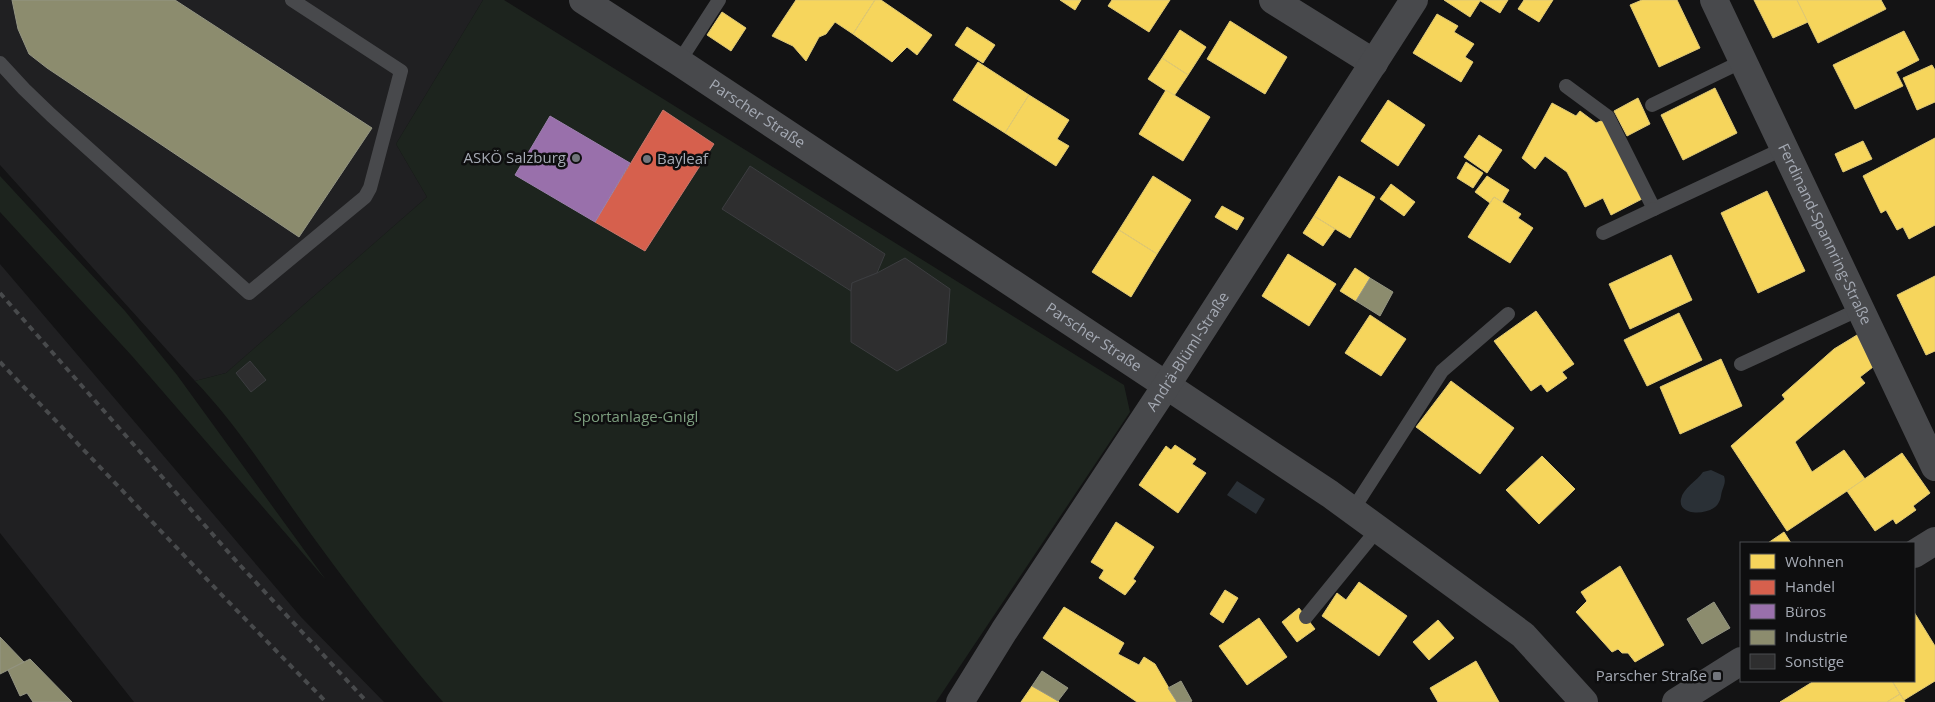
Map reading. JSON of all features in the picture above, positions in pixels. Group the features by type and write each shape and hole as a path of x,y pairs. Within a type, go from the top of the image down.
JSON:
{"street":[{"path":"1273,0 1374,63"},
{"name":"Andrä-Blüml-Straße","path":"960,702 1004,631 1166,386 1414,0"},
{"name":"Parscher Straße","path":"586,1 1330,494 1523,635 1584,702"},
{"name":"Ferdinand-Spannring-Straße","path":"1721,2 1744,61 1935,467"},
{"path":"1915,553 1935,541"},
{"path":"1676,702 1740,662"}],"lane":[{"path":"0,63 51,115 249,293 365,197 370,188 401,71 292,0"},
{"path":"679,62 719,0"},
{"path":"1652,105 1744,61"},
{"path":"1566,86 1608,117 1654,209"},
{"path":"1603,233 1785,148"},
{"path":"1740,364 1860,309"},
{"path":"1352,511 1442,371 1508,314"},
{"path":"1306,617 1377,530"}],"shaded area":[{"path":"0,0 483,0 396,144 427,197 226,373 195,381 0,165"},
{"path":"0,264 301,617 384,702 134,702 0,533"},
{"path":"1711,470 1725,478 1719,502 1715,507 1703,512 1690,512 1684,509 1681,505 1681,499 1684,491 1703,472"},
{"path":"1237,481 1265,499 1256,514 1227,495"}],"green space":[{"name":"Sportanlage-Gnigl","path":"483,0 504,0 1124,385 1130,412 936,702 443,702 362,602 243,438 195,381 226,373 427,197 396,144"},
{"path":"0,176 125,311 177,375 326,580 132,356 0,212"}],"building: Wohnen":[{"path":"796,0 875,0 853,34 835,22 826,34 819,37 806,61 793,46 772,36"},
{"path":"875,0 881,0 932,35 917,55 907,47 892,62 853,34"},
{"path":"1060,0 1081,0 1075,10"},
{"path":"1112,0 1170,0 1149,32 1108,6"},
{"path":"1444,0 1479,0 1480,1 1470,17"},
{"path":"1479,0 1508,0 1500,13"},
{"path":"1524,0 1553,0 1539,22 1518,9"},
{"path":"1642,0 1677,0 1700,48 1659,67 1630,5"},
{"path":"1754,0 1797,0 1808,22 1773,38"},
{"path":"1797,0 1881,0 1886,9 1818,43"},
{"path":"722,12 746,28 731,51 707,35"},
{"path":"1437,14 1458,26 1454,32 1474,44 1465,57 1473,62 1461,82 1413,53"},
{"path":"1230,21 1287,57 1265,94 1207,59"},
{"path":"967,27 995,45 983,63 955,45"},
{"path":"1180,30 1206,47 1188,75 1162,58"},
{"path":"1904,31 1919,60 1896,72 1903,86 1855,109 1833,65"},
{"path":"1162,58 1188,75 1174,96 1148,79"},
{"path":"978,62 1029,95 1005,133 953,100"},
{"path":"1932,65 1935,70 1935,102 1917,110 1903,78"},
{"path":"1715,88 1737,133 1683,160 1661,115"},
{"path":"1166,90 1210,117 1183,161 1139,134"},
{"path":"1029,95 1069,120 1057,139 1069,146 1056,166 1005,133"},
{"path":"1638,98 1650,124 1627,136 1614,111"},
{"path":"1388,100 1425,125 1398,166 1361,141"},
{"path":"1552,103 1576,116 1580,111 1596,123 1603,120 1642,199 1611,215 1603,198 1585,207 1567,172 1545,156 1535,169 1522,158"},
{"path":"1479,135 1502,150 1487,173 1464,157"},
{"path":"1935,138 1935,225 1909,239 1903,227 1897,230 1886,210 1881,213 1863,176"},
{"path":"1863,141 1872,159 1843,172 1835,154"},
{"path":"1466,162 1483,173 1473,188 1457,178"},
{"path":"1153,176 1191,200 1157,254 1119,230"},
{"path":"1339,176 1375,197 1350,238 1314,216"},
{"path":"1487,176 1509,190 1502,202 1494,197 1490,203 1475,192"},
{"path":"1391,184 1415,202 1404,216 1380,199"},
{"path":"1767,191 1805,271 1758,293 1721,213"},
{"path":"1494,197 1521,214 1518,218 1533,228 1510,263 1468,237"},
{"path":"1222,206 1244,218 1237,230 1215,217"},
{"path":"1314,216 1335,229 1323,246 1303,233"},
{"path":"1119,230 1157,254 1131,297 1092,272"},
{"path":"1288,254 1336,284 1309,326 1262,296"},
{"path":"1671,255 1692,300 1630,329 1609,284"},
{"path":"1355,268 1370,278 1356,301 1340,291"},
{"path":"1935,276 1935,351 1926,355 1897,295"},
{"path":"1536,311 1574,364 1562,372 1567,378 1547,392 1541,384 1531,391 1494,341"},
{"path":"1679,313 1702,360 1647,386 1624,340"},
{"path":"1370,315 1406,339 1381,376 1345,353"},
{"path":"1857,335 1873,367 1860,377 1865,383 1795,442 1812,472 1844,450 1865,479 1787,531 1731,446 1785,399 1782,395 1834,349"},
{"path":"1721,359 1742,406 1680,434 1660,387"},
{"path":"1451,381 1514,428 1480,474 1416,427"},
{"path":"1175,445 1196,459 1192,464 1206,473 1178,513 1139,485 1166,446 1171,450"},
{"path":"1902,453 1930,493 1913,506 1916,510 1896,524 1893,519 1875,531 1847,491"},
{"path":"1542,456 1575,489 1539,524 1506,490"},
{"path":"1116,522 1154,547 1133,579 1136,581 1125,595 1099,578 1104,570 1091,562"},
{"path":"1784,532 1790,542 1769,542"},
{"path":"1620,566 1664,645 1635,662 1628,653 1622,653 1618,649 1612,652 1576,612 1587,601 1581,592"},
{"path":"1359,582 1407,616 1379,656 1322,616 1337,593 1346,600"},
{"path":"1225,590 1238,598 1223,623 1210,614"},
{"path":"1064,607 1124,643 1118,654 1139,665 1144,657 1155,664 1177,702 1137,702 1043,638"},
{"path":"1299,608 1315,629 1297,642 1282,622"},
{"path":"1915,614 1935,646 1935,681 1904,700 1893,682 1915,682"},
{"path":"1259,618 1287,657 1247,685 1219,646"},
{"path":"1438,620 1454,638 1429,660 1413,642"},
{"path":"1476,661 1499,702 1438,702 1430,688"},
{"path":"1812,682 1893,682 1900,694 1887,702 1780,702"},
{"path":"1032,686 1050,695 1059,702 1021,702"},
{"path":"1900,694 1905,702 1887,702"}],"building: Handel":[{"path":"663,110 714,144 645,251 595,222"}],"building: Büros":[{"path":"550,116 630,163 595,222 515,175"}],"building: Industrie":[{"path":"12,0 175,0 372,128 299,237 29,54 18,29"},
{"path":"1370,278 1393,292 1380,316 1356,301"},
{"path":"1714,602 1730,628 1702,644 1687,619"},
{"path":"0,637 24,662 0,674"},
{"path":"30,659 72,702 33,702 27,693 20,696 8,670"},
{"path":"1042,671 1068,688 1058,701 1032,686"},
{"path":"1181,681 1192,701 1190,702 1177,702 1168,688"}],"building: Sonstige":[{"path":"750,166 885,254 877,273 852,283 851,291 722,209"},
{"path":"905,258 950,289 946,343 897,371 851,342 851,291 852,283 877,273"},
{"path":"250,361 266,380 251,392 236,373"}],"railway":[{"path":"0,293 238,563 367,702"},
{"path":"0,362 326,702"}],"place":[{"name":"ASKÖ Salzburg","path":"576,158"},
{"name":"Bayleaf","path":"647,159"},
{"name":"Parscher Straße","path":"1717,676"}]}
